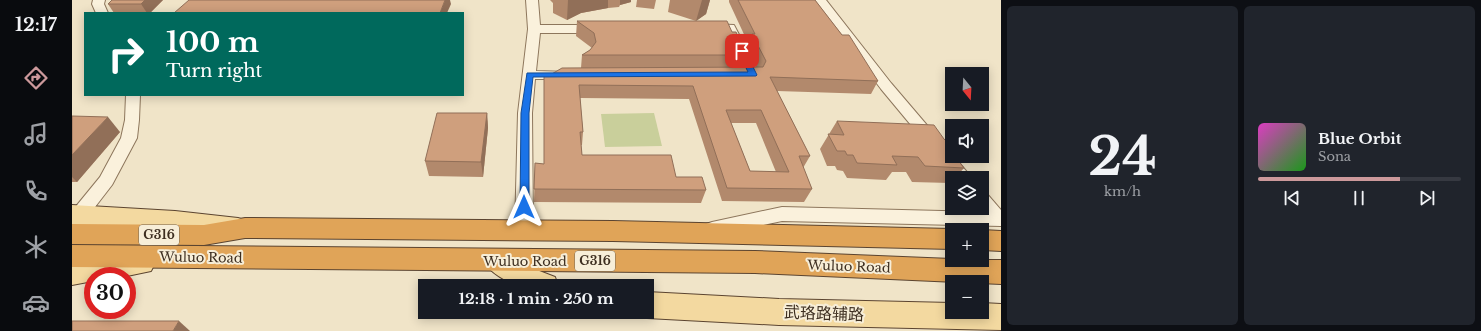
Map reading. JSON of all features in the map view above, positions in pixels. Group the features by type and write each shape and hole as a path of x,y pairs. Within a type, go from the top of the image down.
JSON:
{"highway":[{"name":"Wuluo Road","path":"74,221 204,235 245,228 694,232 945,239"},
{"path":"989,235 1000,226"},
{"name":"Wuluo Road","path":"72,256 497,261 755,262 1001,272"}],"main road":[{"path":"72,273 189,257"},
{"path":"497,261 529,279"},
{"name":"武珞路辅路","path":"654,306 677,308 815,313 1001,317"}],"street":[{"path":"99,0 98,4 102,12"},
{"path":"524,230 525,113 534,29 532,0"},
{"path":"820,0 886,86 958,171"},
{"path":"534,29 613,28"},
{"path":"699,28 730,28 753,75 729,75"},
{"path":"529,75 577,75"},
{"path":"74,221 106,181 129,138 132,120 133,96"},
{"path":"989,210 1000,226"},
{"path":"694,232 782,214 1000,226"}],"green space":[{"path":"654,113 662,146 605,147 601,114"}],"building":[{"path":"112,0 145,0 141,4 108,4"},
{"path":"189,0 445,0 440,12 175,12"},
{"path":"738,0 815,0 842,35 849,35 878,81 770,77 810,156 799,156 812,189 727,188 693,86 579,85 583,132 580,132 582,155 671,155 676,177 702,177 706,190 534,189 535,163 544,164 544,74 550,75 562,68 763,67 766,61 752,34 755,34","holes":["726,110 761,110 789,172 750,171"]},
{"path":"577,21 727,21 732,32 736,32 747,55 582,55 590,50 596,42 594,33"},
{"path":"437,113 487,113 481,162 425,161"},
{"path":"72,116 108,117 72,155"},
{"path":"837,121 934,125 945,140 945,163 960,163 964,168 925,166 918,157 892,156 897,165 857,163 853,155 847,155 845,151 837,151 828,134 844,135"},
{"path":"72,321 179,321 173,331 72,331"}],"route":[{"path":"524,207 525,113 529,75 753,75 742,51"}]}
